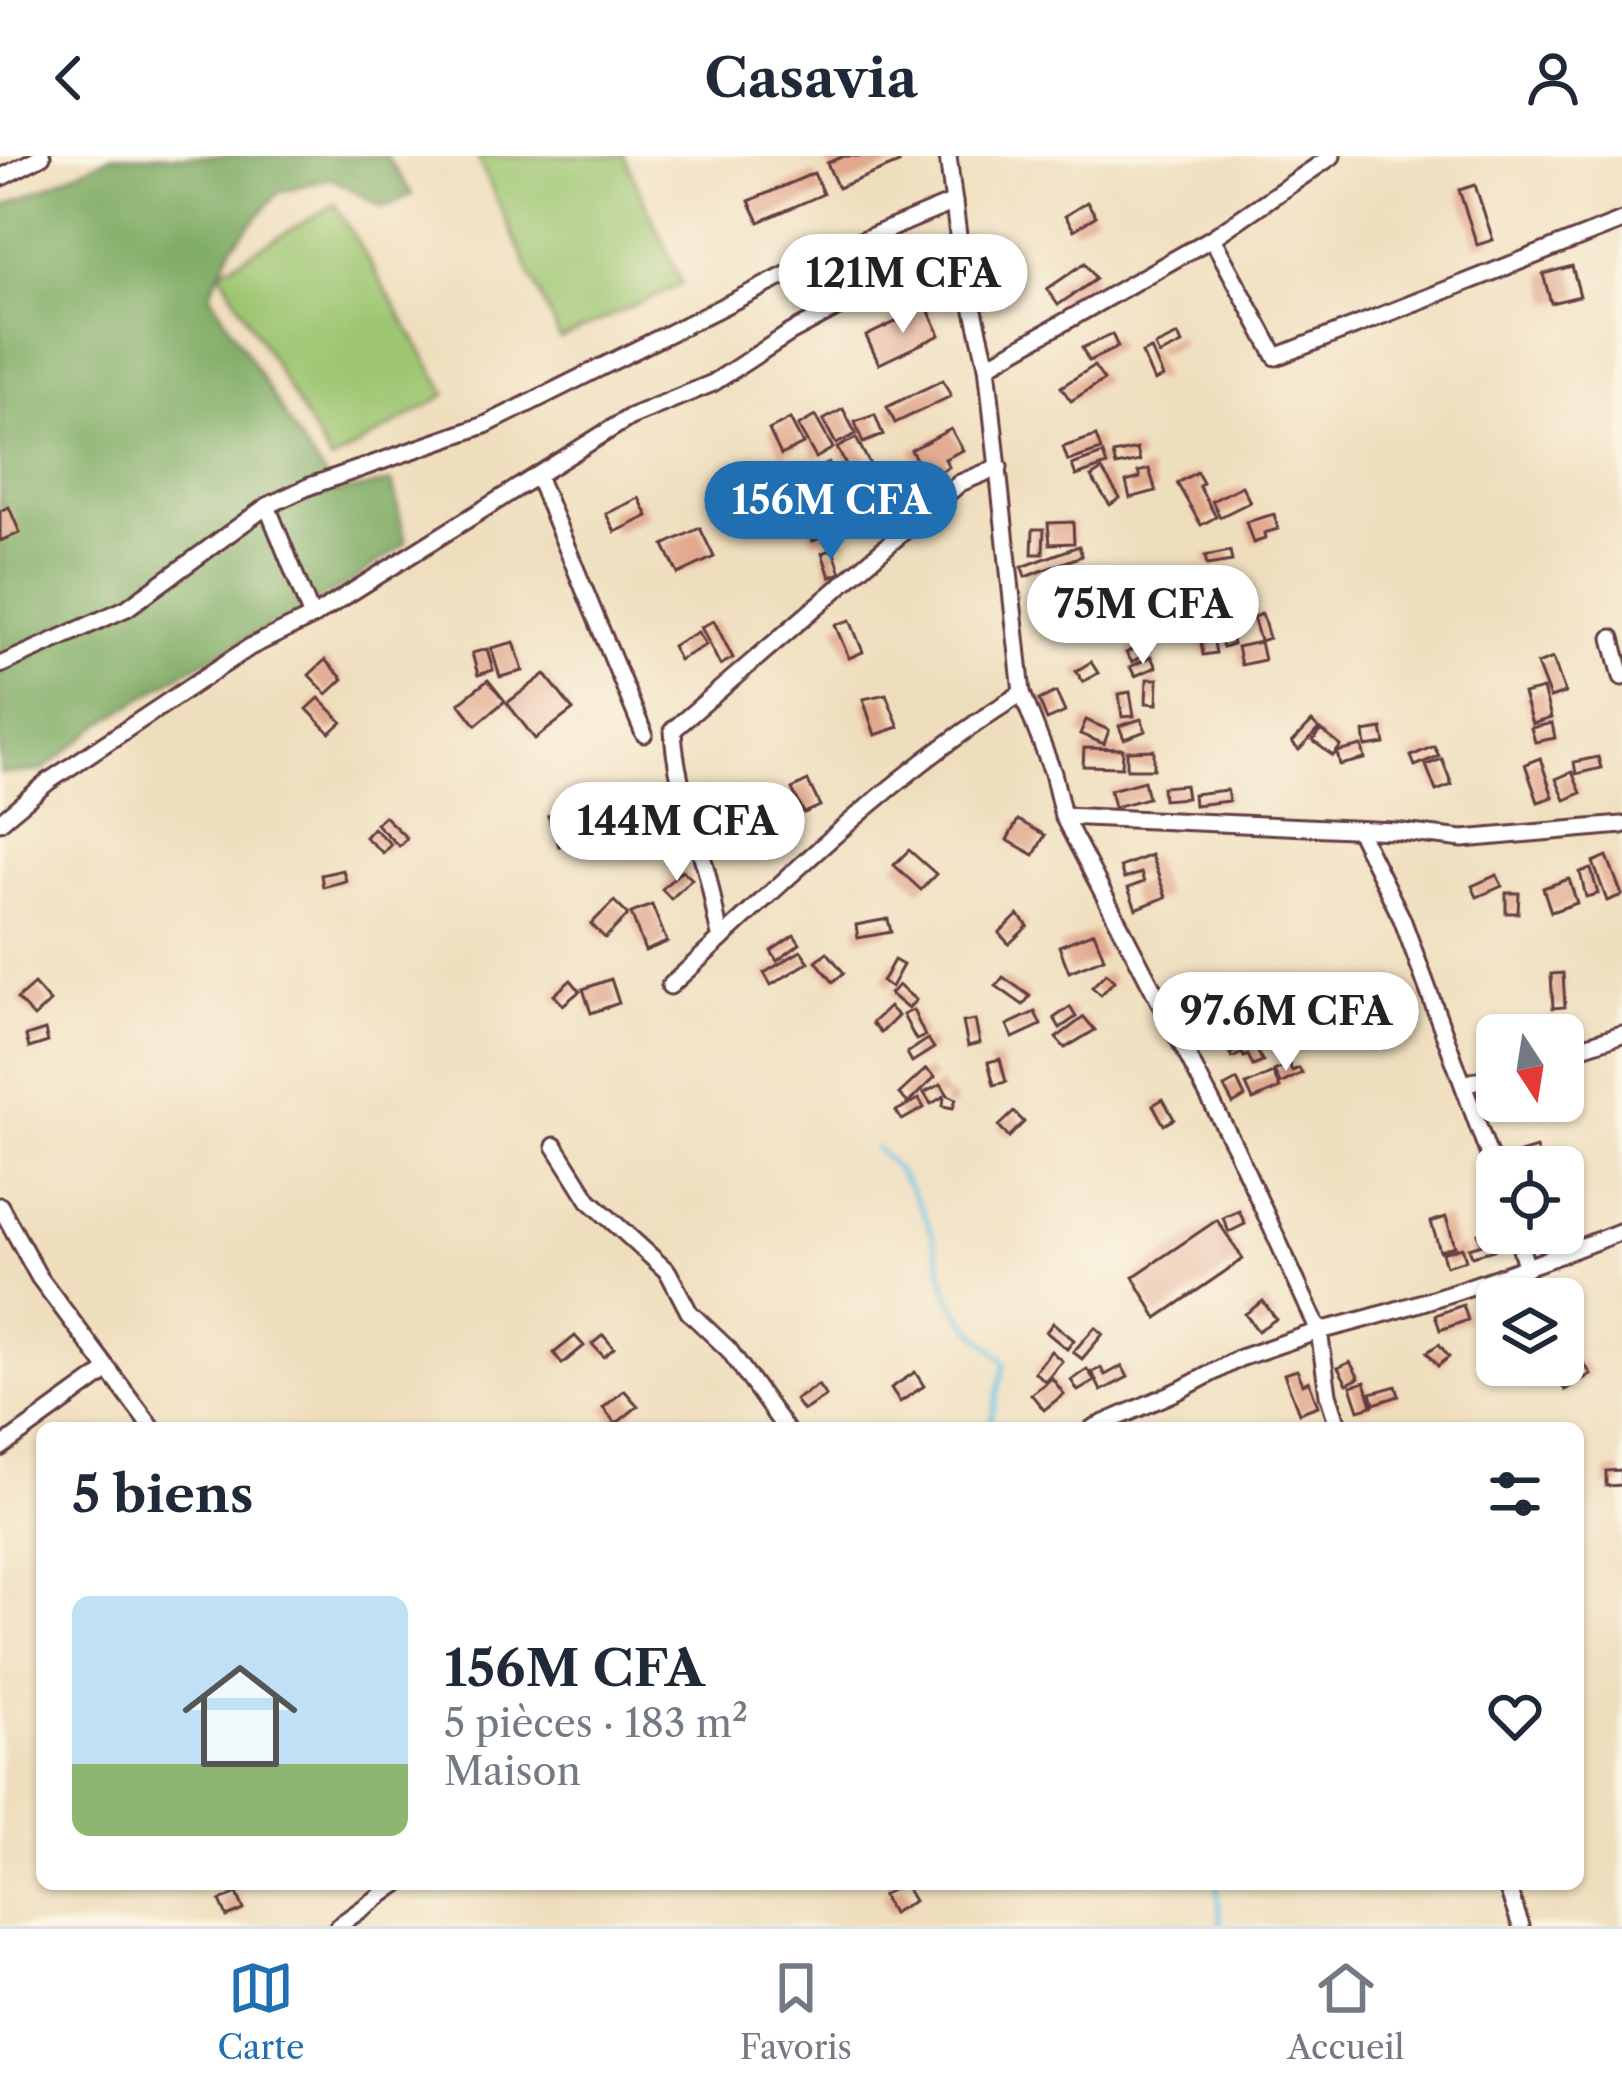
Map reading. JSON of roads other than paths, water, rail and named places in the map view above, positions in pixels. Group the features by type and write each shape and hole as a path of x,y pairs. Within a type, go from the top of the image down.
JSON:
{"street":[{"path":"0,178 42,156"},
{"path":"948,156 961,251 987,366 1022,693 1053,773 1063,816 1235,1147 1319,1331 1337,1422"},
{"path":"987,366 1212,238 1332,156"},
{"path":"0,665 128,608 267,506 310,486 485,425 824,256 954,202"},
{"path":"1212,238 1276,357 1622,221"},
{"path":"0,822 49,782 250,647 312,617 630,417 713,383 790,333 870,290 961,251"},
{"path":"721,939 706,867 674,760 673,730 960,483 1000,467"},
{"path":"538,478 644,734"},
{"path":"267,506 312,617"},
{"path":"1612,638 1622,677"},
{"path":"670,986 806,857 957,733 1022,693"},
{"path":"1063,816 1463,839 1622,825"},
{"path":"1358,830 1402,919 1486,1146"},
{"path":"1584,1046 1622,1034"},
{"path":"1465,1084 1476,1081"},
{"path":"555,1146 590,1200 668,1272 689,1312 728,1350 781,1422"},
{"path":"0,1206 39,1277 147,1422"},
{"path":"1107,1422 1240,1358 1527,1268 1622,1231"},
{"path":"1523,1254 1527,1268"},
{"path":"0,1448 108,1370"},
{"path":"338,1926 389,1890"},
{"path":"1508,1890 1521,1926"}],"waterway":[{"path":"875,1148 894,1166 919,1205 955,1306 1005,1363 990,1422"},
{"path":"1218,1890 1221,1926"}]}
